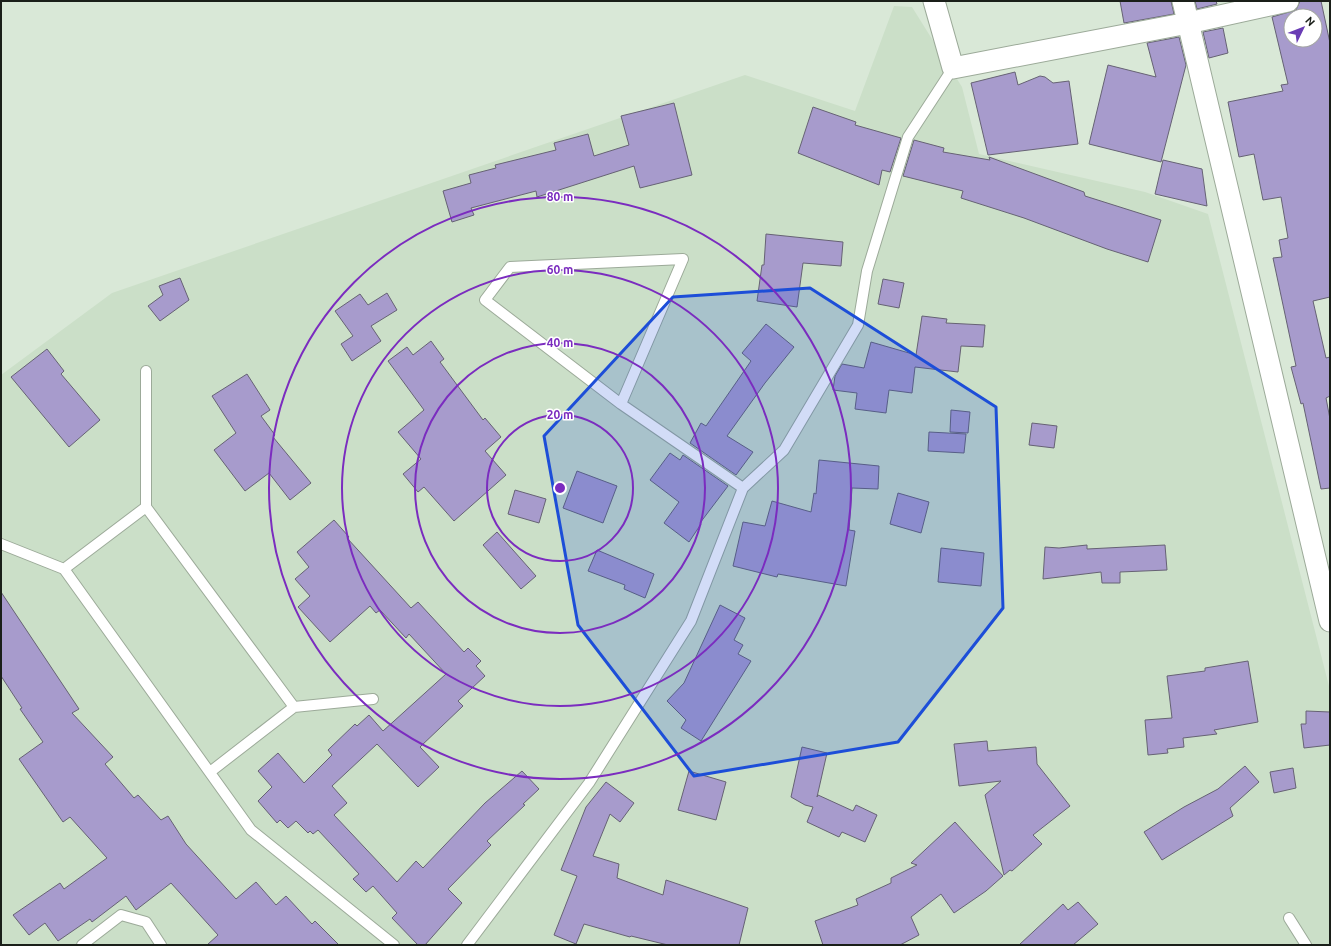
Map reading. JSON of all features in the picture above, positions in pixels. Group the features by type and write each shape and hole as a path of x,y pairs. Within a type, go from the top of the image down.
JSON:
{"street":[{"path":"934,1 953,68 1188,23 1288,1"},
{"path":"1183,1 1330,621"}],"lane":[{"path":"467,945 589,783 692,621 743,488 784,450 858,325 867,271 908,137 953,68"},
{"path":"621,404 683,259 510,267 485,300 621,404 743,488"},
{"path":"146,371 146,507 294,707"},
{"path":"64,569 146,507"},
{"path":"1,544 64,569 251,830 394,945"},
{"path":"210,772 294,707 373,699"},
{"path":"82,945 121,915 146,922 162,945"},
{"path":"1289,918 1306,945"}],"highlighted area":[{"path":"810,288 996,407 1003,608 898,742 694,776 578,625 544,436 673,297"}],"shaded area":[{"path":"894,6 912,7 962,87 979,154 1145,192 1208,214 1330,690 1330,945 1,945 1,375 112,293 745,75 855,111"}],"building":[{"path":"1120,1 1171,1 1174,14 1124,23"},
{"path":"1195,1 1216,1 1217,4 1197,9"},
{"path":"1300,1 1321,1 1322,8 1297,8"},
{"path":"1323,10 1330,43 1330,297 1313,301 1326,358 1330,357 1330,396 1326,398 1330,419 1330,488 1321,489 1303,403 1301,404 1291,367 1296,366 1273,258 1282,257 1279,240 1288,238 1281,197 1263,200 1254,154 1239,157 1228,102 1283,91 1281,85 1288,84 1272,17 1283,14 1283,48 1323,48"},
{"path":"1223,28 1228,53 1209,58 1203,32"},
{"path":"1179,37 1186,65 1161,162 1089,144 1108,65 1156,77 1147,43"},
{"path":"1015,72 1018,85 1040,76 1045,77 1053,83 1069,81 1078,144 988,155 971,83"},
{"path":"674,103 692,175 640,188 634,166 537,197 536,191 471,208 474,215 452,222 443,191 471,183 469,175 496,168 495,165 556,150 554,143 588,134 594,156 629,145 621,116"},
{"path":"813,107 856,122 855,125 901,138 890,172 882,170 879,185 798,153"},
{"path":"914,140 944,148 943,152 990,160 989,157 1084,192 1085,196 1161,220 1148,262 1107,249 1024,218 961,198 963,191 903,176"},
{"path":"1163,160 1202,169 1207,206 1155,194"},
{"path":"766,234 843,242 841,266 803,263 797,307 757,301 762,265 764,265"},
{"path":"180,278 189,300 160,321 148,306 163,295 159,286"},
{"path":"883,279 904,283 899,308 878,304"},
{"path":"387,293 397,310 371,326 381,341 352,361 341,344 353,336 335,311 360,294 368,305"},
{"path":"922,316 947,319 946,323 985,325 983,347 961,346 958,372 915,367 912,393 889,390 886,413 855,409 857,393 833,390 835,376 842,364 864,368 871,342 916,355"},
{"path":"766,324 794,347 765,383 727,436 753,452 736,475 690,443 701,423 706,426 751,361 742,353"},
{"path":"431,341 444,359 440,362 483,420 485,418 501,437 485,451 506,475 454,521 424,487 418,492 403,474 421,459 398,432 424,410 388,361 407,347 413,355"},
{"path":"47,349 64,371 61,374 100,420 69,447 11,377"},
{"path":"247,374 270,410 261,416 275,435 273,437 311,483 290,500 269,473 245,491 214,450 236,433 212,396"},
{"path":"951,410 970,412 968,433 950,432"},
{"path":"1032,423 1057,426 1054,448 1029,445"},
{"path":"929,432 966,434 964,453 928,451"},
{"path":"670,453 680,460 683,455 728,486 700,523 701,524 689,542 664,523 679,502 650,480"},
{"path":"819,460 879,466 878,489 852,488 849,530 855,531 846,586 778,574 777,577 733,566 743,522 765,526 772,501 811,512 814,493 816,494"},
{"path":"577,471 617,486 603,523 563,508"},
{"path":"515,490 546,499 539,523 508,514"},
{"path":"898,493 929,502 921,533 890,524"},
{"path":"334,520 349,537 347,538 411,608 418,602 464,652 468,648 481,661 476,666 485,676 458,701 463,706 420,747 439,767 418,787 377,744 332,786 347,803 334,815 397,882 416,861 423,868 485,803 522,771 539,789 523,804 525,805 487,841 491,845 448,889 462,903 425,945 418,945 392,918 397,913 373,886 366,892 353,879 359,874 318,830 313,834 310,831 308,833 296,821 288,828 280,820 277,823 258,801 272,787 258,771 278,753 304,783 332,755 328,750 355,724 357,726 369,715 383,731 446,674 409,634 406,638 380,610 376,613 370,606 330,642 298,607 310,596 295,579 309,567 297,552"},
{"path":"497,532 536,576 521,589 483,545"},
{"path":"1087,545 1087,549 1165,545 1167,570 1120,572 1120,583 1102,583 1101,572 1043,579 1045,547 1059,548"},
{"path":"941,548 984,553 981,586 938,582"},
{"path":"597,550 654,574 645,598 624,589 625,585 588,571"},
{"path":"1,592 79,709 72,713 113,757 105,764 134,798 138,795 161,820 168,816 186,844 236,899 256,882 276,905 286,896 312,924 315,921 339,945 207,945 218,935 171,883 136,910 126,896 92,922 90,919 58,941 45,923 29,935 13,915 60,883 64,889 107,858 70,817 63,822 19,759 43,742 20,709 22,708 1,676"},
{"path":"720,605 745,618 734,640 743,645 738,654 751,661 701,741 681,728 686,720 667,701 684,683"},
{"path":"1248,661 1258,722 1214,730 1217,734 1183,738 1184,747 1167,749 1168,753 1148,755 1145,720 1172,718 1167,676 1205,671 1205,668"},
{"path":"1306,711 1330,712 1330,745 1304,748 1301,724 1306,724"},
{"path":"987,741 988,751 1036,747 1037,764 1070,806 1033,835 1042,844 1012,871 1010,870 1004,875 985,795 1001,781 959,786 954,744"},
{"path":"802,747 827,753 817,797 818,795 853,811 856,805 877,815 865,842 842,832 839,837 807,822 813,807 805,805 791,797"},
{"path":"1245,766 1259,782 1230,808 1233,816 1162,860 1144,832 1184,807 1218,789"},
{"path":"1293,768 1296,788 1274,793 1270,772"},
{"path":"689,771 726,782 716,820 678,810"},
{"path":"606,782 634,803 620,822 610,814 593,856 619,864 617,878 663,895 666,880 748,908 739,945 668,945 630,937 584,924 576,944 554,935 577,876 561,870 586,807"},
{"path":"955,822 1003,876 986,891 954,913 941,894 911,917 919,935 900,945 823,945 815,921 858,905 856,899 891,883 891,878 917,865 911,863"},
{"path":"1078,902 1098,924 1073,945 1019,945 1063,904 1068,910"}]}
